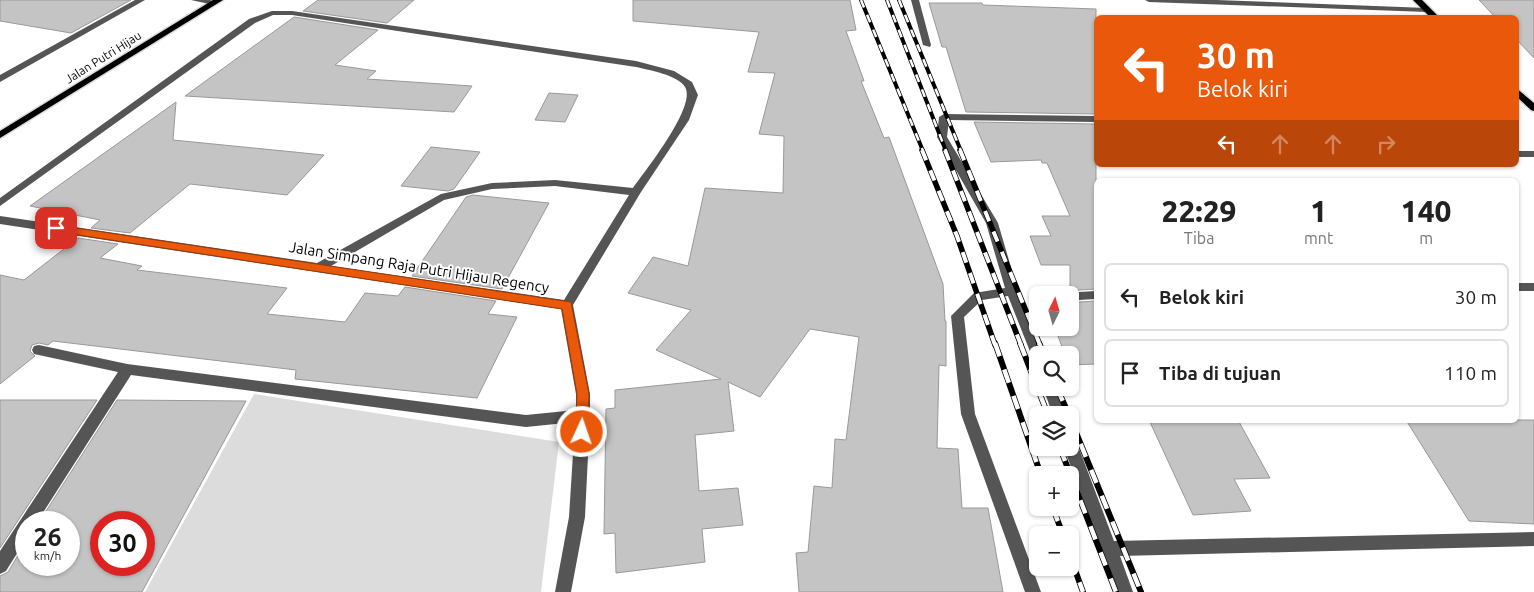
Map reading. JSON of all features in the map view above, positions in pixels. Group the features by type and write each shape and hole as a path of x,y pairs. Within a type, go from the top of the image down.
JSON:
{"main road":[{"path":"1417,0 1433,15"},
{"name":"Jalan Putri Hijau","path":"0,135 217,1"},
{"path":"1519,94 1534,108"}],"street":[{"path":"0,79 141,0"},
{"path":"195,0 217,1"},
{"path":"915,0 927,45"},
{"path":"1149,0 1427,10"},
{"path":"0,203 252,21 272,13 292,13 636,64 671,73 689,84 693,95 684,120 636,192 567,305"},
{"path":"1034,346 1012,291 992,223 942,137 944,118 1094,119"},
{"path":"1519,154 1534,154"},
{"path":"318,268 441,197 492,186 556,183 636,192"},
{"name":"Jalan Simpang Raja Putri Hijau Regency","path":"0,220 567,305 583,394 583,415 577,517 564,592"},
{"path":"1519,287 1534,287"},
{"path":"1012,291 978,296 957,316 968,414 1033,592"},
{"path":"1079,296 1094,295"},
{"path":"39,350 126,369 526,421 583,415"},
{"path":"35,511 126,369"},
{"path":"1075,456 1125,592"},
{"path":"1109,550 1534,539"},
{"path":"0,566 15,543"}],"shaded area":[{"path":"254,394 559,442 541,592 145,592"}],"building":[{"path":"0,0 131,0 71,33 0,21"},
{"path":"318,0 414,0 387,23 303,11"},
{"path":"633,0 850,0 856,30 846,31 864,81 861,81 884,138 889,137 943,284 946,321 946,366 939,365 937,448 958,449 962,508 988,508 1003,592 799,592 796,553 808,552 814,486 832,488 835,439 846,440 859,337 810,329 760,397 728,382 734,431 695,435 699,491 738,488 743,525 702,529 705,562 616,573 615,533 604,534 606,409 615,408 615,390 721,379 656,350 691,310 628,293 653,257 688,266 705,188 783,193 784,136 759,134 775,73 748,72 759,32 633,21"},
{"path":"1479,0 1534,0 1534,58 1519,42 1519,15 1493,15"},
{"path":"929,3 982,3 983,5 1096,9 1096,15 1094,15 1094,114 966,112 946,47 942,47"},
{"path":"294,17 378,30 335,65 376,71 367,79 472,86 454,112 185,96"},
{"path":"549,93 578,95 565,122 535,120"},
{"path":"176,102 173,140 324,155 287,195 190,184 130,233 91,228 100,220 30,206"},
{"path":"974,122 1094,124 1094,167 1096,167 1096,178 1094,178 1094,289 1079,290 1079,286 1070,286 1070,265 1041,265 1030,236 1051,236 1042,216 1070,216 1047,163 1042,163 1041,160 991,162"},
{"path":"431,147 480,152 454,189 448,191 401,186"},
{"path":"473,195 549,203 502,289 412,276 466,197"},
{"path":"78,238 118,244 100,258 142,266 137,270 287,288 267,314 345,322 365,293 398,296 405,287 496,301 488,314 517,317 477,398 295,379 296,370 53,341 48,345 39,343 32,345 30,351 35,356 0,384 0,275 24,280"},
{"path":"1094,301 1094,364 1079,365 1079,346 1062,346 1058,336 1079,336 1079,302"},
{"path":"0,400 97,400 24,511 15,511 15,525 0,548"},
{"path":"117,400 246,401 155,568 155,511 90,511 90,576 151,576 142,592 0,592 0,576 8,572 15,560 15,576 80,576 80,511 46,511"},
{"path":"1519,420 1534,420 1534,524 1469,521 1408,423 1519,423"},
{"path":"1150,423 1240,423 1270,478 1234,479 1251,511 1193,515"}],"railway":[{"path":"861,0 923,151"},
{"path":"887,0 946,151"},
{"path":"899,0 961,151"},
{"path":"922,150 957,236 995,345"},
{"path":"945,150 1021,345"},
{"path":"960,150 1040,345"},
{"path":"995,343 1038,466"},
{"path":"1020,343 1044,406"},
{"path":"1061,396 1065,406"},
{"path":"1079,440 1141,592"},
{"path":"1063,456 1116,592"},
{"path":"1056,516 1060,526"},
{"path":"1077,576 1083,592"}],"route":[{"path":"56,228 567,305 583,394 582,432"}]}
